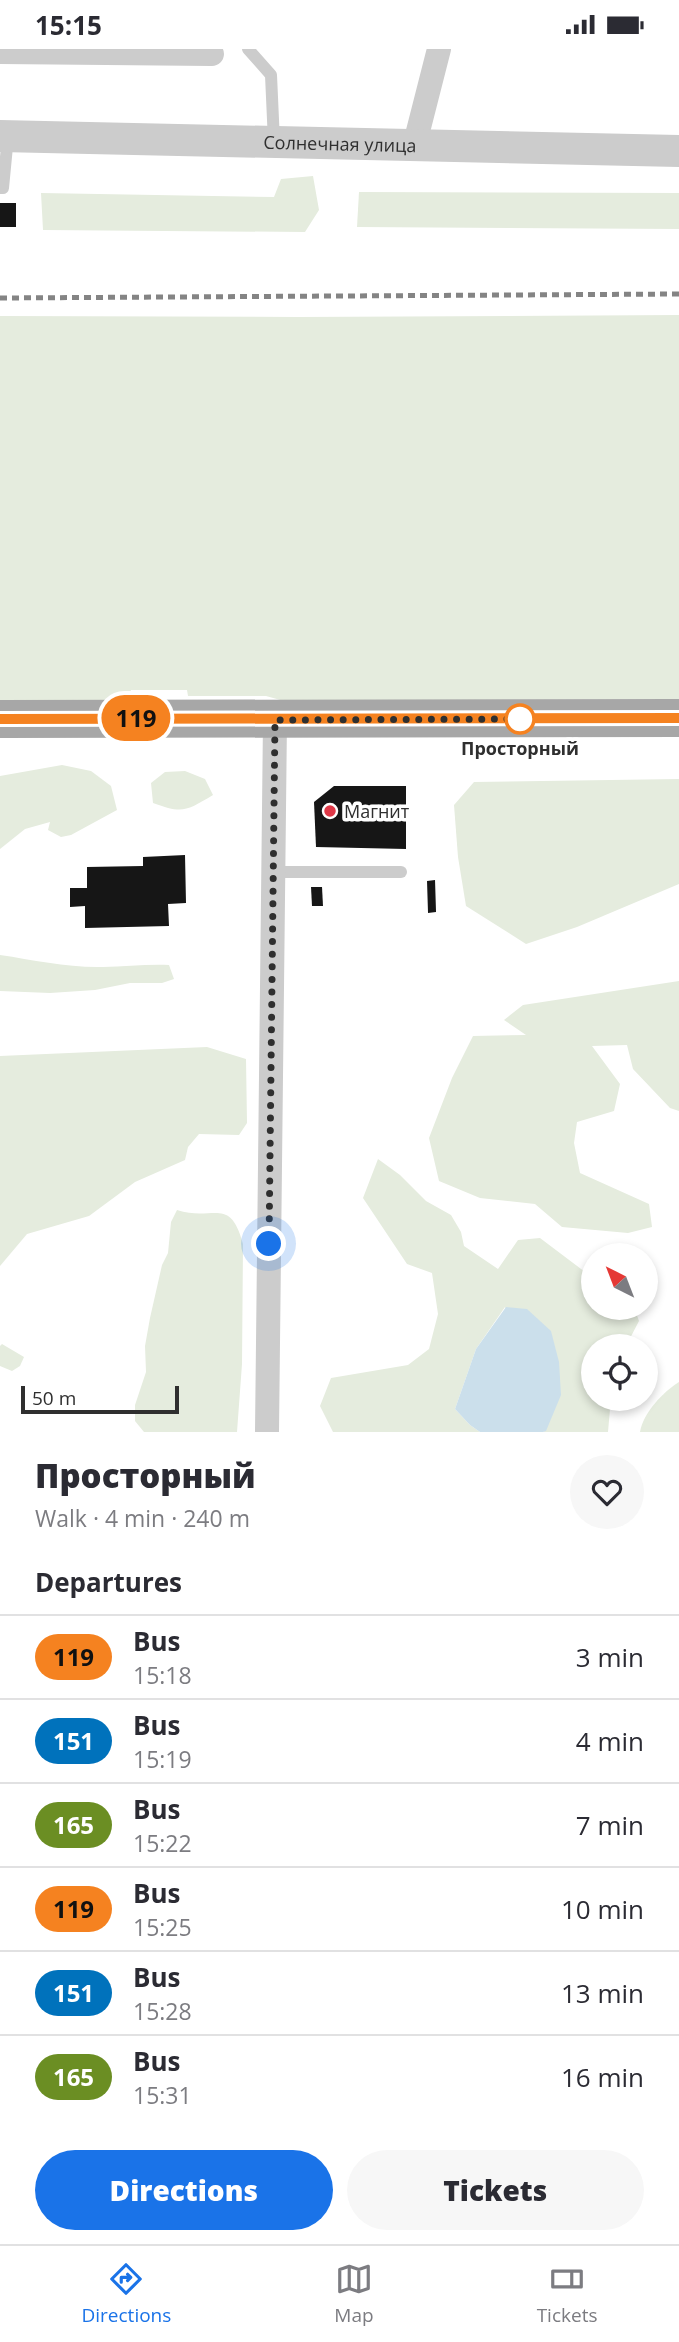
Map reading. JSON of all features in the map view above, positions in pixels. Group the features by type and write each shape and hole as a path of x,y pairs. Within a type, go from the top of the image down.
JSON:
{"main road":[{"path":"0,719 679,718"}],"street":[{"path":"414,147 439,49"},
{"path":"0,52 212,54"},
{"name":"Солнечная улица","path":"4,136 679,151"},
{"path":"267,1432 275,720"}],"lane":[{"path":"248,49 271,75 274,142"},
{"path":"0,188 3,188 4,136"},
{"path":"274,872 401,871"}],"shaded area":[{"path":"313,176 319,210 305,232 43,230 41,193 274,197 281,179"},
{"path":"359,192 679,193 679,229 357,227"},
{"path":"679,315 679,699 284,701 266,696 188,696 187,690 131,690 129,697 90,703 0,705 0,316"},
{"path":"62,765 91,771 111,786 117,810 71,835 61,837 48,830 50,822 25,829 0,849 0,776"},
{"path":"185,771 205,779 213,795 196,805 178,810 153,803 151,783 165,772"},
{"path":"679,779 679,884 577,927 526,944 466,906 458,857 454,805 474,782"},
{"path":"0,955 77,966 169,965 174,979 162,983 130,983 95,990 50,993 0,991"},
{"path":"679,981 679,1111 670,1108 633,1069 627,1045 592,1046 620,1084 614,1111 577,1122 574,1143 580,1173 649,1204 652,1227 628,1233 562,1227 535,1204 480,1198 439,1181 429,1138 452,1078 473,1036 526,1035 504,1020 523,1005"},
{"path":"207,1047 246,1059 247,1123 239,1135 199,1134 188,1147 185,1160 135,1182 89,1216 27,1234 0,1266 0,1056"},
{"path":"378,1159 400,1175 426,1201 451,1215 461,1232 464,1246 498,1269 518,1240 540,1238 581,1269 581,1320 639,1320 632,1334 581,1334 581,1411 610,1411 608,1432 543,1432 546,1430 505,1307 476,1349 455,1409 480,1432 333,1432 320,1406 331,1378 408,1365 429,1349 438,1314 432,1273 407,1264 363,1198"},
{"path":"177,1210 226,1215 238,1229 243,1244 242,1364 237,1432 144,1432 135,1421 135,1405 146,1372 145,1346 150,1318 162,1265 168,1253 171,1222"},
{"path":"2,1344 24,1357 20,1366 12,1371 0,1366"},
{"path":"679,1382 679,1432 640,1432 645,1418 650,1411 658,1411 658,1401"}],"water":[{"path":"506,1307 527,1309 551,1331 559,1362 561,1395 546,1431 543,1432 480,1432 455,1409 476,1349"}],"building":[{"path":"0,203 16,203 16,227 0,227"},
{"path":"334,786 406,786 406,849 316,847 314,802"},
{"path":"185,855 186,903 168,904 169,926 85,928 85,906 70,907 70,888 87,888 87,867 143,866 143,857"},
{"path":"435,880 436,912 428,913 427,881"},
{"path":"311,887 322,887 323,906 312,906"}],"railway":[{"path":"0,298 679,294"}],"bus line":[{"name":"119","path":"0,719 679,718"}],"place":[{"name":"Просторный","path":"520,719"},
{"name":"Магнит","path":"330,811"}],"route":[{"path":"269,1244 275,720 520,719"}]}
